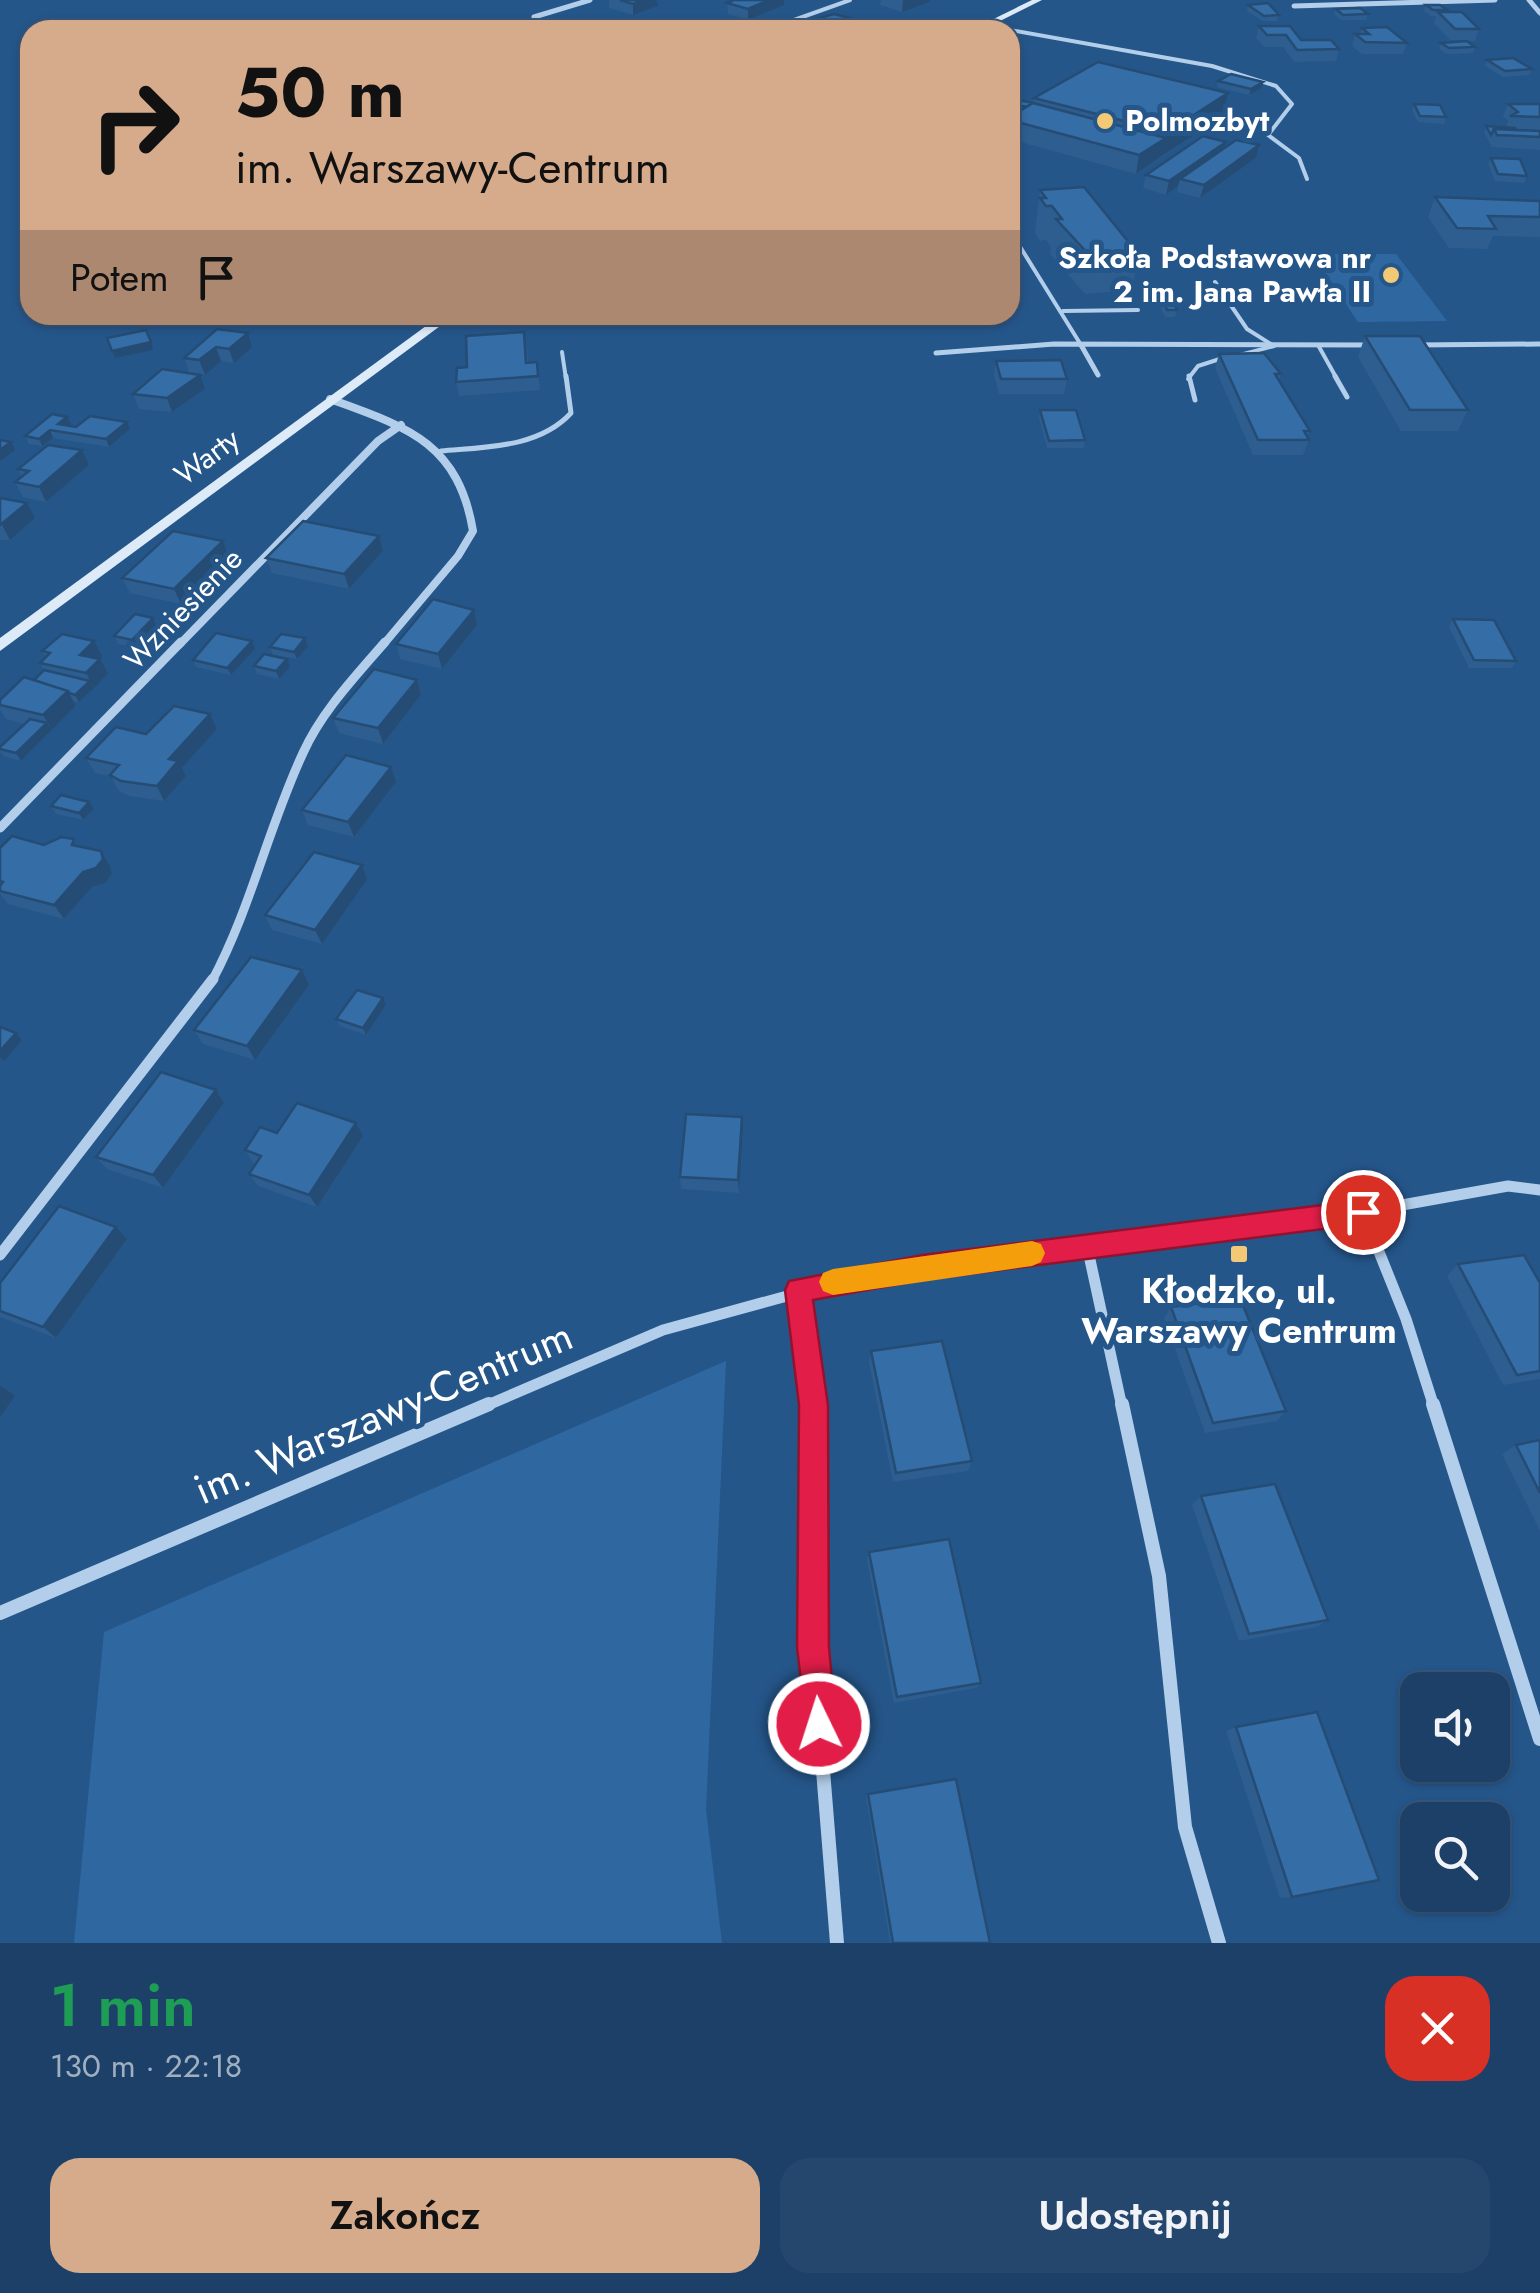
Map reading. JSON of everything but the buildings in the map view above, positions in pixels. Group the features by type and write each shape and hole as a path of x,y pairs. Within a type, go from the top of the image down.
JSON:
{"main road":[{"path":"996,20 1038,0"},
{"name":"Warty","path":"0,646 434,325"}],"street":[{"path":"534,16 590,0"},
{"path":"1294,6 1495,0"},
{"path":"1529,0 1540,13"},
{"path":"936,352 1054,344 1392,345"},
{"path":"1081,344 1098,375"},
{"path":"1410,345 1540,344"},
{"path":"0,1255 209,987 236,935 303,753 329,708 458,556 473,530 460,483 440,451 424,436 330,399"},
{"name":"Wzniesienie","path":"0,828 378,440 401,425"},
{"name":"im. Warszawy-Centrum","path":"0,1612 662,1330 798,1290 860,1276 1363,1212 1508,1186 1540,1190"},
{"path":"1363,1212 1406,1319 1540,1739"},
{"path":"1087,1246 1159,1576 1185,1827 1219,1943"},
{"path":"798,1290 814,1405 813,1647 837,1943"}],"lane":[{"path":"794,20 850,0"},
{"path":"1020,33 1085,48 1117,48 1276,86 1292,104 1268,134 1300,158 1307,179"},
{"path":"1020,246 1081,344"},
{"path":"1216,282 1247,329 1274,346"},
{"path":"1063,310 1138,310"},
{"path":"1195,400 1188,377 1198,366 1274,346"},
{"path":"1318,346 1348,397"},
{"path":"440,451 534,436 564,424 572,412 562,352"}],"shaded area":[{"path":"1313,254 1396,254 1447,321 1358,322"},
{"path":"726,1361 706,1810 722,1943 74,1943 104,1632"}],"slow traffic":[{"path":"833,1282 1032,1253"}],"place":[{"name":"Polmozbyt","path":"1105,121"},
{"name":"Szkoła Podstawowa nr 2 im. Jana Pawła II","path":"1391,275"},
{"name":"Kłodzko, ul. Warszawy Centrum","path":"1239,1254"}],"route":[{"path":"819,1724 813,1647 814,1405 798,1290 922,1267 1363,1212"}]}
